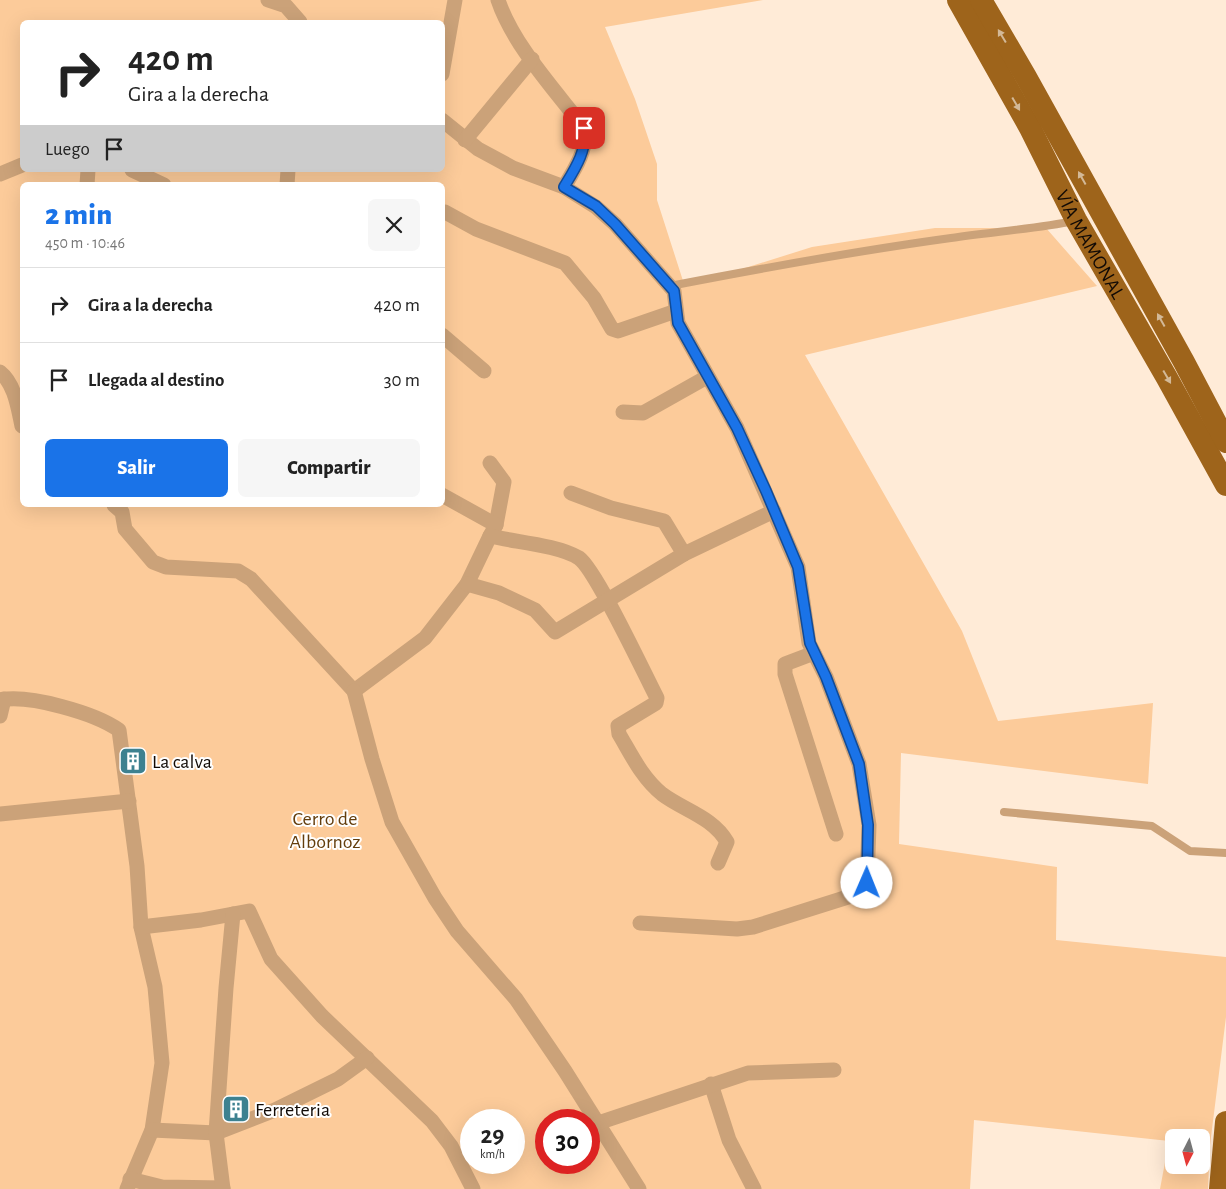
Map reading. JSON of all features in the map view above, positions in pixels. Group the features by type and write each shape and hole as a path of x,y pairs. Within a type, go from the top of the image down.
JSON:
{"main road":[{"name":"VÍA MAMONAL","path":"958,0 1030,128 1076,220 1226,485"},
{"name":"VÍA MAMONAL","path":"980,0 1026,78 1184,362 1226,442"},
{"path":"1220,1189 1226,1122"}],"street":[{"path":"268,0 286,6 298,20"},
{"path":"445,57 455,0"},
{"path":"498,0 502,12 532,59 584,128 586,139 577,165 564,187"},
{"path":"465,140 532,59"},
{"path":"445,123 478,149 513,168 564,187 596,206 615,224 674,291 678,323 737,428 798,567 810,643 859,764 868,825 867,883 864,888 851,896 753,927 737,929 640,923"},
{"path":"0,174 20,166"},
{"path":"136,172 158,182"},
{"path":"445,212 476,229 565,264 594,298 612,329 618,331 676,311"},
{"path":"445,338 484,371"},
{"path":"0,372 6,376 20,419"},
{"path":"623,412 643,413 707,377"},
{"path":"354,691 425,638 467,584 493,531 504,482 490,463"},
{"path":"571,493 611,508 664,521 684,554"},
{"path":"445,497 493,531 579,558 594,577 657,698 656,703 618,726 619,734 644,775 662,794 707,821 723,834 727,842 718,863"},
{"path":"116,507 122,512 125,529 153,562 166,567 238,571 251,579 354,691 372,759 392,822 434,898 457,931 516,998 589,1109"},
{"path":"467,584 500,593 535,610 555,632 684,554 774,511"},
{"path":"814,653 786,664 785,674 836,834"},
{"path":"0,716 2,699 46,702 109,723 119,730 138,866 141,927 155,987 162,1063 152,1130 128,1184 223,1189 216,1133 233,914"},
{"path":"0,814 129,800"},
{"path":"141,927 246,911 250,912 271,959 322,1016 432,1120 452,1146 473,1189"},
{"path":"152,1130 216,1133 274,1110 338,1079 367,1058"},
{"path":"600,1122 748,1073 834,1070"},
{"path":"711,1084 729,1140 754,1189"},
{"path":"600,1126 640,1189"}],"lane":[{"path":"670,286 793,262 952,238 1037,229 1076,220"},
{"path":"1004,812 1152,826 1190,851 1226,853"}],"green space":[{"name":"Cerro de Albornoz","path":"0,0 763,0 605,27 635,99 657,164 657,200 685,287 812,247 935,228 1046,228 1097,286 805,355 962,631 998,721 1153,703 1148,784 901,753 899,844 1057,867 1056,940 1226,957 1226,1017 1210,1145 1210,1129 1165,1129 1165,1141 974,1120 970,1189 0,1189"},
{"name":"Cerro de Albornoz","path":"1165,1162 1165,1174 1209,1174 1208,1189 1160,1189"}],"place":[{"name":"La calva","path":"133,761"},
{"name":"Ferreteria","path":"236,1109"}],"route":[{"path":"584,128 586,139 577,165 564,187 596,206 615,224 654,271 674,291 678,323 737,428 798,567 810,643 826,677 859,764 868,825 867,883"}]}
